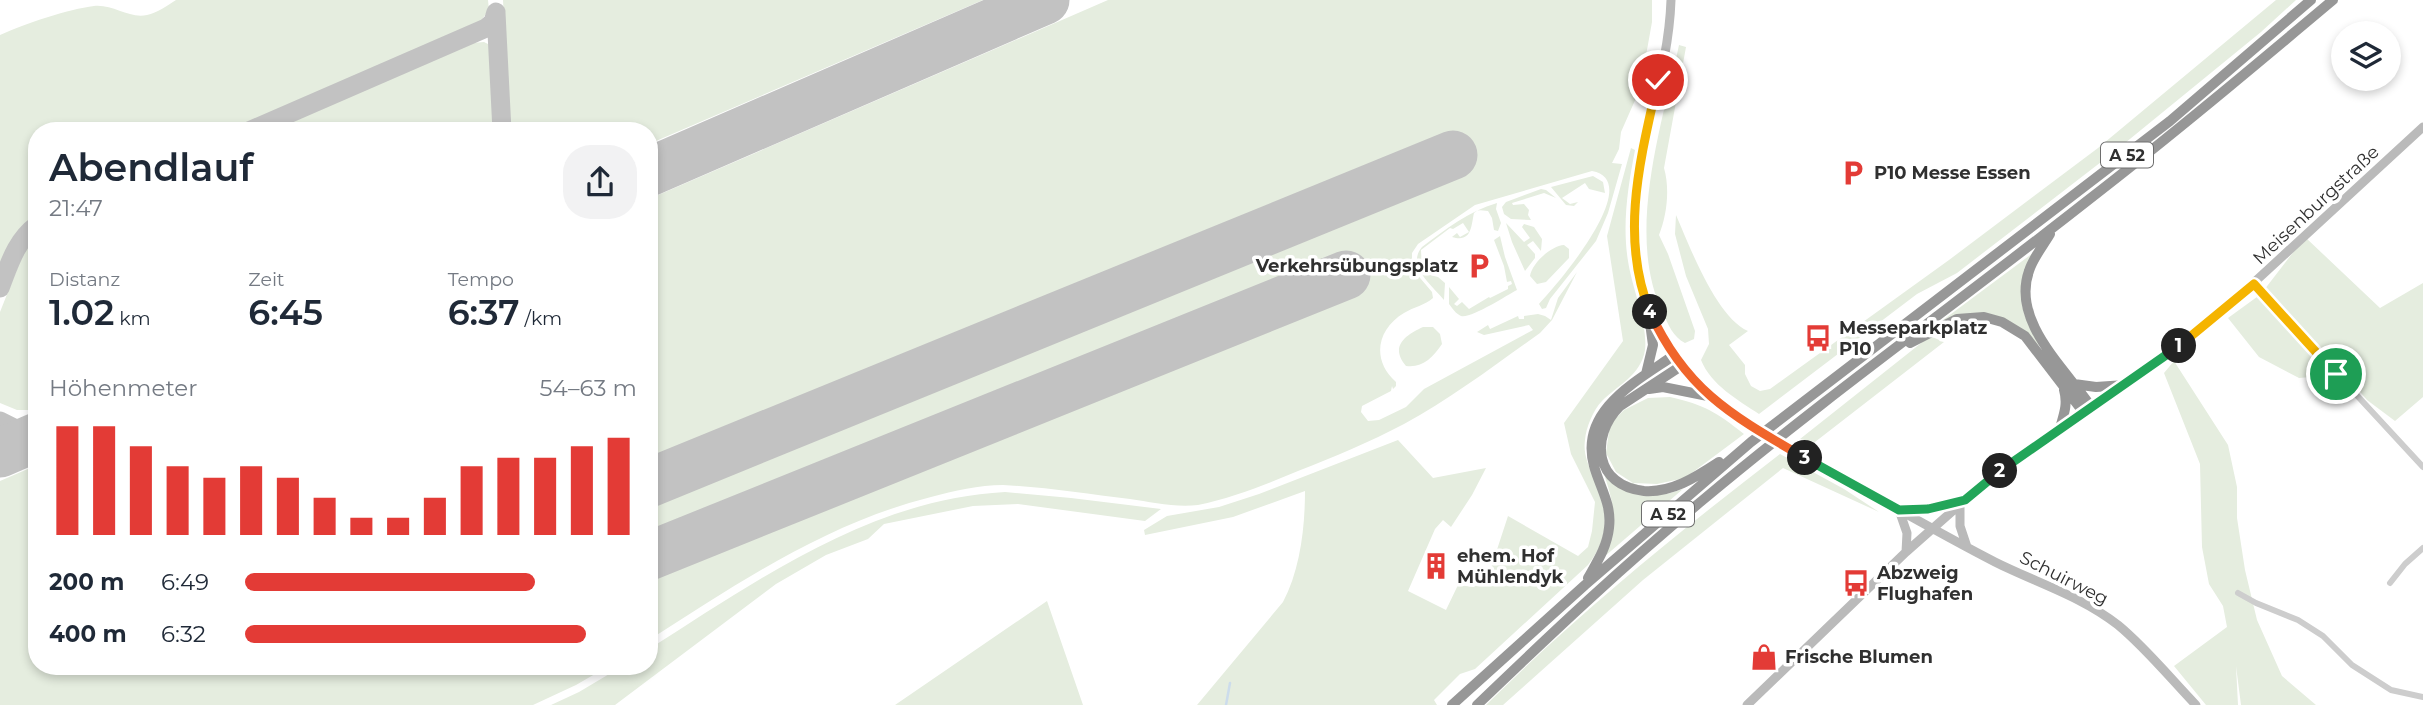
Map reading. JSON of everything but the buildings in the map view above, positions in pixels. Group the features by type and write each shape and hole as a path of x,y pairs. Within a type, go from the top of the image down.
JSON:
{"highway":[{"name":"A 52","path":"1452,705 1585,585 1751,442 2160,129 2311,0"},
{"name":"A 52","path":"1477,705 1593,595 1760,453 2176,131 2333,0"},
{"path":"2054,227 2029,270 2025,293 2028,315 2068,384 2060,428"},
{"path":"1646,374 1653,345 1648,308"},
{"path":"1880,360 1945,324 1984,317 2002,322 2025,336 2088,410"},
{"path":"1585,585 1604,549 1609,526 1608,503 1592,455 1593,430 1605,409 1646,374 1673,356"},
{"path":"1681,366 1612,414 1601,436 1602,459 1617,481 1643,491 1659,490 1687,482 1751,442"},
{"path":"2068,384 2095,387 2125,385"},
{"path":"1646,389 1663,387 1708,396"}],"main road":[{"name":"Schuirweg","path":"1671,0 1636,186 1634,217 1639,278 1648,308 1673,356 1708,396 1743,421 1966,547 2067,594 2107,617 2139,645 2196,705"},
{"name":"Meisenburgstraße","path":"1747,705 1906,552 1962,503 2007,466 2190,338 2254,284 2423,127"},
{"path":"1906,552 1907,533 1899,510 1928,509 1962,503 1960,526 1966,547"}],"street":[{"path":"2254,284 2423,467"},
{"path":"2390,583 2405,564 2423,548"},
{"path":"2238,593 2298,620 2323,636 2352,665 2391,690 2423,697"}],"shaded area":[{"path":"176,0 488,0 489,10 479,23 250,122 28,122 28,222 20,228 0,266 0,35 21,26 94,6 140,16 155,13"},
{"path":"503,0 983,0 658,140 658,122 509,122"},
{"path":"1108,0 1652,0 1652,22 1640,89 1621,132 1619,149 1612,163 1622,164 1608,213 1596,241 1550,299 1546,308 1542,309 1539,304 1577,257 1604,213 1609,194 1606,179 1592,171 1475,205 1418,244 1412,253 1415,272 1432,292 1433,298 1404,313 1388,327 1383,336 1380,355 1396,386 1362,406 1361,412 1368,421 1379,420 1406,407 1424,389 1533,330 1529,325 1484,335 1477,332 1488,325 1490,329 1518,316 1519,319 1524,319 1524,316 1538,314 1551,320 1558,298 1577,272 1552,320 1540,333 1439,403 1404,424 1338,455 1248,491 1198,505 1164,504 1003,485 976,487 893,508 856,522 784,557 658,634 658,195"},
{"path":"2276,0 2296,0 2261,32 2114,152 1957,273 1917,294 1759,414 1711,377 1701,360 1709,344 1708,329 1686,276 1675,234 1676,215 1696,262 1715,297 1736,323 1748,331 1729,345 1745,365 1745,374 1751,386 1760,391 1770,389 2098,148"},
{"path":"484,42 490,45 494,122 291,122 472,43"},
{"path":"1679,45 1686,47 1664,168 1667,202 1659,235 1695,331 1694,339 1685,343 1674,334 1663,313 1652,283 1647,250 1650,180"},
{"path":"1631,148 1635,150 1627,205 1626,247 1644,329 1645,350 1634,373 1599,405 1587,430 1585,454 1602,500 1605,522 1601,543 1588,565 1475,669 1460,674 1434,700 1437,705 1197,705 1283,602 1294,576 1300,548 1305,491 1233,517 1145,535 1144,530 1167,516 1219,507 1259,494 1398,440 1433,478 1486,468 1451,527 1443,520 1435,529 1408,591 1446,610 1458,585 1474,587 1490,571 1508,516 1578,556 1588,547 1595,502 1571,454 1564,423 1623,341 1607,236"},
{"path":"1593,176 1603,182 1605,193 1589,189 1585,183 1562,198 1570,204 1578,202 1574,206 1566,205 1551,187"},
{"path":"1541,189 1556,198 1544,193 1512,203 1524,204 1529,210 1531,220 1511,219 1504,214 1502,207 1506,202"},
{"path":"1497,203 1496,209 1501,223 1498,231 1494,230 1488,211 1478,210"},
{"path":"1477,211 1469,232 1463,223 1450,228 1421,250 1422,270 1426,263 1435,260 1442,267 1441,273 1426,274 1438,277 1445,283 1444,300 1422,275 1417,261 1422,247 1440,234"},
{"path":"1506,223 1524,242 1530,238 1522,227 1524,224 1534,227 1542,239 1541,251 1533,241 1527,245 1535,258 1525,271 1512,242"},
{"path":"1469,232 1463,238 1452,237 1457,233 1460,237"},
{"path":"1500,236 1517,290 1480,310 1461,316 1449,304 1449,287 1459,299 1454,304 1457,306 1462,302 1469,309 1508,289 1512,284 1511,281 1507,282 1494,240"},
{"path":"2305,237 2380,308 2423,283 2423,397 2395,421 2367,400 2345,374 2299,378 2259,357 2228,318 2261,294"},
{"path":"1564,245 1569,249 1569,258 1546,282 1537,284 1530,276 1534,266 1548,252"},
{"path":"28,246 28,410 17,410 0,403 0,312"},
{"path":"2037,250 2024,279 2022,302 2029,326 2047,352 2007,320 1943,320"},
{"path":"1423,327 1433,327 1440,334 1442,344 1427,361 1406,366 1401,359 1399,347 1406,338"},
{"path":"1930,336 1944,342 1815,442 1800,439"},
{"path":"2174,361 2228,445 2237,487 2237,518 2245,570 2257,620 2282,676 2316,705 2241,705 2236,666 2238,705 2206,705 2174,666 2227,627 2223,606 2209,584 2202,547 2200,464 2164,373"},
{"path":"1670,397 1710,410 1744,434 1685,478 1657,484 1633,483 1616,472 1606,453 1610,424 1624,410 1648,398"},
{"path":"1780,454 1844,489 1879,512 1783,468 1643,580 1503,705 1486,705 1556,638 1629,575"},
{"path":"28,469 28,675 593,675 533,705 0,705 0,481"},
{"path":"1604,474 1667,494 1683,489 1604,557 1611,535 1613,516 1611,496"},
{"path":"1005,492 1161,509 1145,521 1018,504 973,506 884,524 868,539 826,555 776,584 658,673 658,643 774,571 862,527 908,510 956,498"},
{"path":"1047,601 1083,705 895,705"},
{"path":"608,675 655,675 615,705 551,705"}],"waterway":[{"path":"1226,705 1230,683"}],"taxiway":[{"path":"270,122 486,28 493,22 496,12"},
{"path":"496,13 502,122"},
{"path":"0,288 18,245 28,233"},
{"path":"0,421 28,432"}],"runway":[{"path":"658,168 1045,0"},
{"path":"658,479 1453,155"},
{"path":"658,552 1346,275"},
{"path":"0,453 28,441"}],"place":[{"name":"P10 Messe Essen","path":"1853,173"},
{"name":"Verkehrsübungsplatz","path":"1479,266"},
{"name":"Messeparkplatz P10","path":"1818,338"},
{"name":"ehem. Hof Mühlendyk","path":"1436,566"},
{"name":"Abzweig Flughafen","path":"1856,583"},
{"name":"Frische Blumen","path":"1764,657"}],"route":[{"path":"1658,80 1636,186 1634,217 1639,278 1648,308 1665,343 1696,383 1726,410 1899,510 1928,509 1965,500 2007,466 2190,338 2254,284 2336,374"}]}
